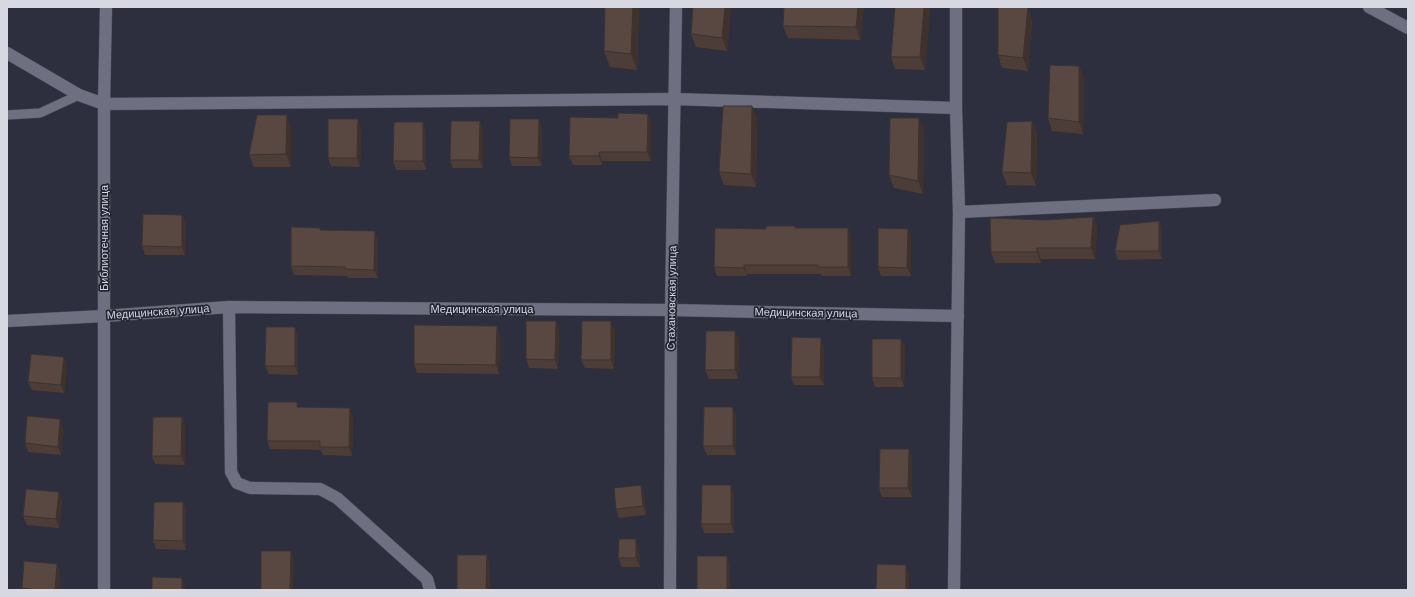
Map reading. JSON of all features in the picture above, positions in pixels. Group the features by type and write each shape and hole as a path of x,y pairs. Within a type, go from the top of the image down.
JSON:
{"street":[{"name":"Библиотечная улица","path":"104,590 104,104 106,7"},
{"name":"Стахановская улица","path":"670,590 671,310 676,7"},
{"path":"954,590 959,212 956,108 956,7"},
{"path":"1370,7 1408,28"},
{"path":"7,53 78,95 104,104 674,99 956,108"},
{"path":"959,212 1215,200"},
{"path":"229,307 231,472 237,483 250,488 320,489 337,498 427,578 430,590"},
{"name":"Медицинская улица","path":"7,321 229,307 671,310 958,316"}],"lane":[{"path":"7,115 40,113 78,95"}],"building":[{"path":"605,7 633,7 631,54 604,51"},
{"path":"693,7 725,7 722,38 691,34"},
{"path":"784,7 858,7 856,27 783,26"},
{"path":"895,7 924,7 920,57 891,57"},
{"path":"998,7 1028,7 1023,58 998,55"},
{"path":"1050,65 1079,66 1079,122 1048,118"},
{"path":"723,106 752,106 751,174 719,172"},
{"path":"618,113 648,114 647,152 599,152 599,156 569,156 570,117 618,118"},
{"path":"257,115 287,115 286,154 249,155"},
{"path":"890,118 919,118 918,181 889,175"},
{"path":"328,119 358,119 357,158 328,158"},
{"path":"510,119 539,119 538,158 509,157"},
{"path":"451,121 480,121 479,160 450,160"},
{"path":"1032,121 1031,173 1002,172 1007,122"},
{"path":"394,122 423,122 423,161 393,161"},
{"path":"143,214 182,215 182,247 142,246"},
{"path":"1093,217 1091,248 1037,248 1037,252 991,252 990,218 1045,220"},
{"path":"1159,221 1159,251 1115,251 1120,225"},
{"path":"766,226 795,226 795,228 848,228 848,267 818,267 818,265 744,265 744,268 714,267 715,228 766,229"},
{"path":"291,227 320,228 320,230 375,231 374,270 345,269 345,267 291,266"},
{"path":"878,228 908,229 907,268 878,267"},
{"path":"526,321 556,321 555,360 526,359"},
{"path":"582,321 611,321 611,360 581,360"},
{"path":"414,325 497,326 496,365 414,364"},
{"path":"266,327 295,327 295,366 265,366"},
{"path":"706,331 735,331 735,370 705,370"},
{"path":"792,337 821,338 820,377 791,377"},
{"path":"872,339 901,339 901,378 872,378"},
{"path":"31,354 64,357 61,385 28,382"},
{"path":"268,402 297,402 297,407 350,408 349,447 320,447 320,441 267,441"},
{"path":"704,407 733,407 733,446 703,446"},
{"path":"27,416 60,419 58,447 25,443"},
{"path":"153,417 182,417 181,456 152,456"},
{"path":"880,449 909,449 908,488 879,488"},
{"path":"641,485 643,506 616,509 614,488"},
{"path":"702,485 731,485 731,524 701,524"},
{"path":"26,489 59,492 56,519 23,516"},
{"path":"154,502 183,502 183,541 153,540"},
{"path":"619,539 636,539 636,558 618,558"},
{"path":"261,551 291,551 290,590 261,590"},
{"path":"457,555 487,555 486,590 457,590"},
{"path":"697,556 727,556 727,590 697,590"},
{"path":"24,561 57,564 55,590 22,588"},
{"path":"877,564 906,565 906,590 876,590"},
{"path":"152,577 182,578 182,590 152,590"}]}
